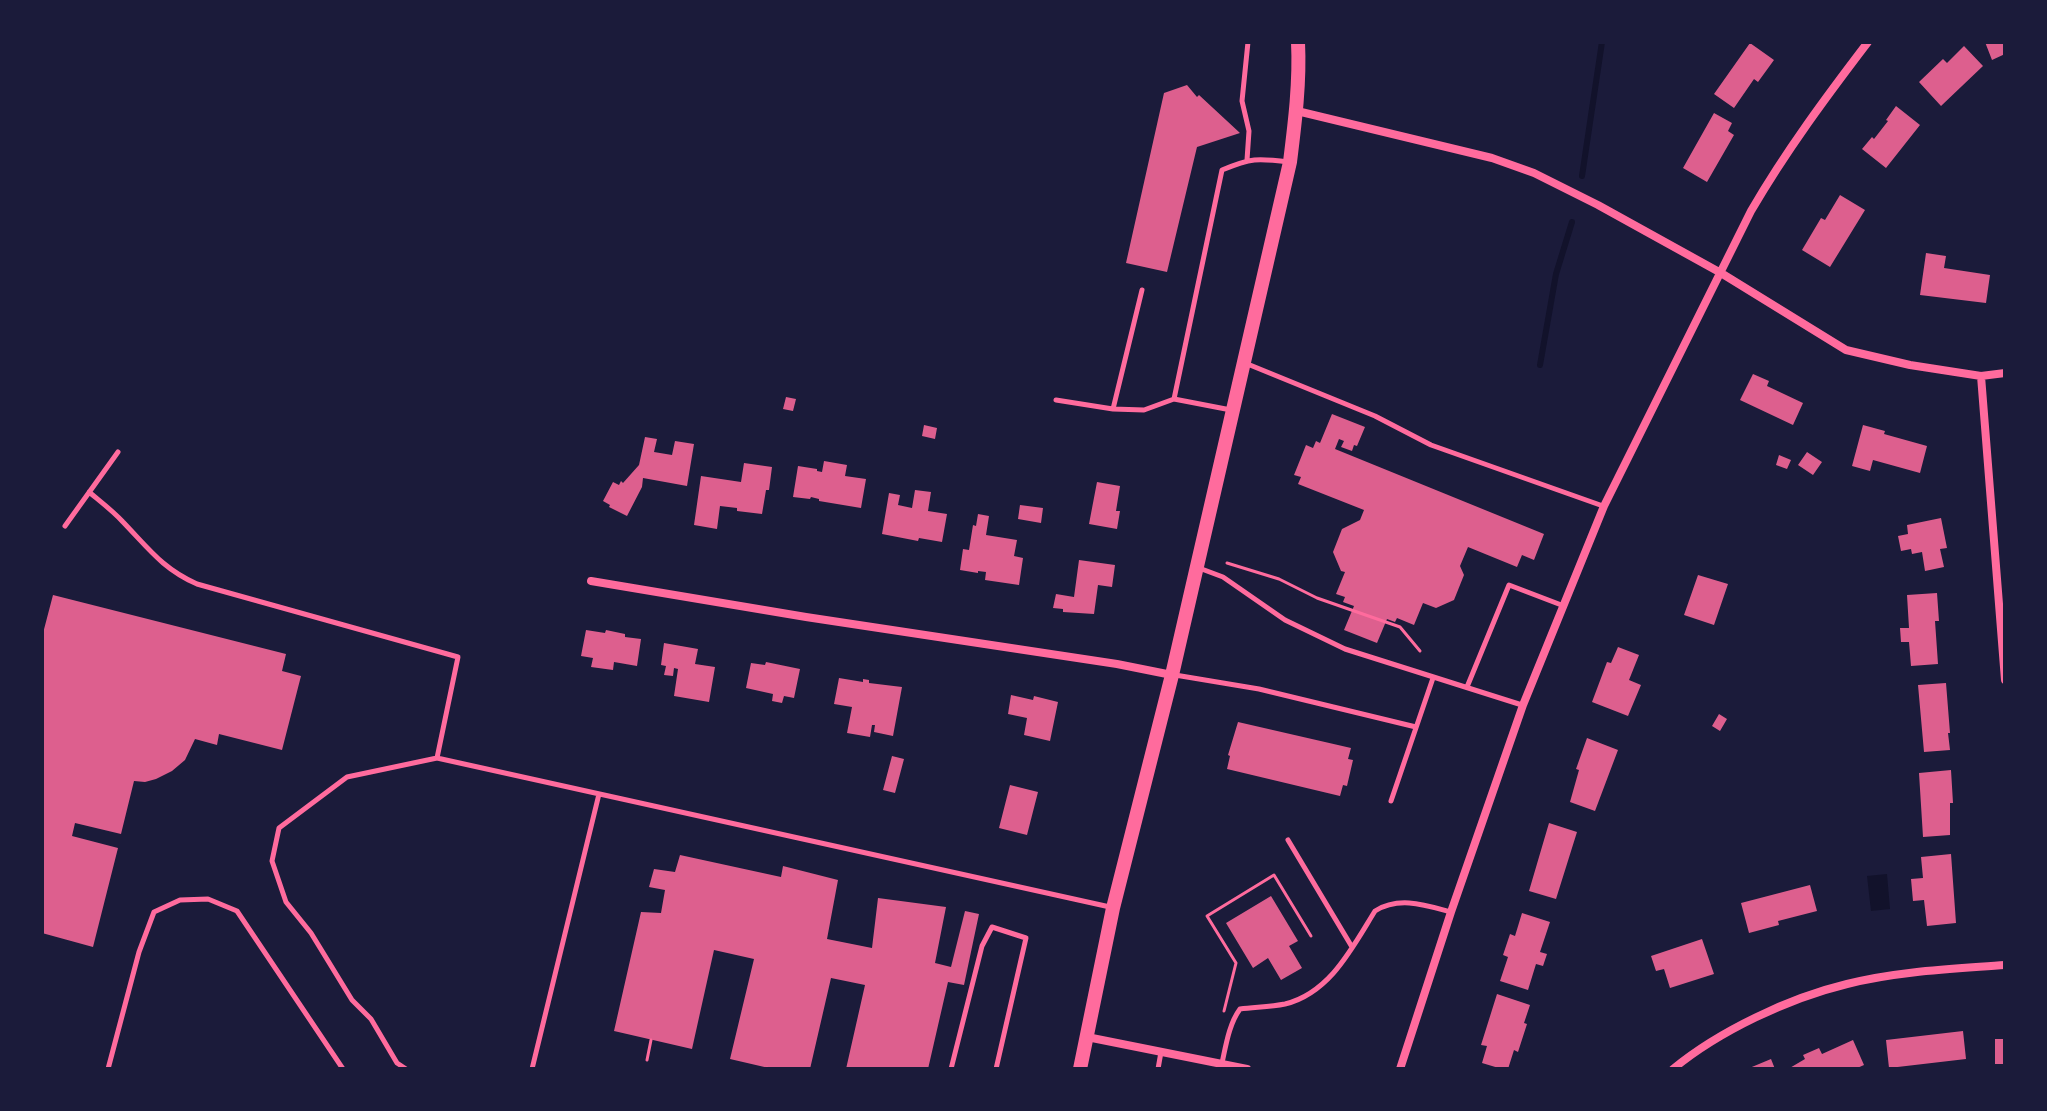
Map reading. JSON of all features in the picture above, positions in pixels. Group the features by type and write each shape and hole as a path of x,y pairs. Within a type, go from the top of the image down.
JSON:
{"main road":[{"path":"1080,1069 1113,908 1198,567 1290,162 1297,111 1298,42"}],"street":[{"path":"1400,1069 1523,705 1604,506 1751,211 1812,115 1868,42"},
{"path":"1297,111 1492,158 1534,173 1721,273 1846,350 1910,365 1981,376 2005,373"},
{"path":"1981,376 2005,680"},
{"path":"591,581 1172,675"},
{"path":"1673,1069 1720,1036 1789,1003 1847,984 1931,970 2005,965"},
{"path":"1087,1037 1247,1069"}],"lane":[{"path":"1247,160 1249,131 1242,101 1248,42"},
{"path":"1174,399 1222,170 1247,160 1290,162"},
{"path":"1113,409 1142,290"},
{"path":"1244,363 1375,416 1431,445 1604,506"},
{"path":"1056,400 1113,409 1144,410 1174,399 1233,410"},
{"path":"65,526 118,452"},
{"path":"89,492 122,521 158,560 181,577 458,657 437,758"},
{"path":"1198,567 1223,577 1285,620 1345,649 1523,705"},
{"path":"1467,687 1509,585 1564,606"},
{"path":"1172,675 1259,689 1416,727"},
{"path":"1391,801 1433,678"},
{"path":"406,1069 397,1063 371,1019 352,1000 311,933 286,902 272,861 279,828 347,777 437,758 1113,908"},
{"path":"532,1069 599,794"},
{"path":"1288,840 1352,947"},
{"path":"108,1069 139,952 154,912 180,900 208,899 237,911 343,1069"},
{"path":"1222,1064 1229,1034 1240,1009 1298,999 1321,985 1334,974 1375,911 1395,902 1451,912"},
{"path":"951,1069 982,946 992,927 1026,938 996,1069"},
{"path":"1158,1069 1161,1052"}],"path":[{"path":"1227,563 1279,579 1317,598 1400,627 1420,651"},
{"path":"1222,1019 1236,963 1207,916 1274,875 1311,936"},
{"path":"647,1060 651,1040"}],"shaded area":[{"path":"1887,874 1890,909 1871,911 1867,876"}],"building":[{"path":"1985,42 2005,42 2005,54 1992,60"},
{"path":"1750,43 1774,60 1758,82 1754,79 1734,108 1714,94"},
{"path":"1964,46 1983,66 1941,106 1919,82 1943,59 1947,63"},
{"path":"1187,85 1240,133 1197,147 1167,272 1126,263 1164,93"},
{"path":"1896,106 1920,125 1886,168 1862,149 1872,137 1874,139"},
{"path":"1714,113 1732,123 1728,131 1734,135 1707,182 1683,168"},
{"path":"1840,195 1865,210 1830,267 1802,250 1821,218 1825,220"},
{"path":"1926,253 1946,256 1944,268 1990,275 1986,303 1920,295"},
{"path":"1753,374 1769,381 1767,386 1803,403 1793,425 1740,400"},
{"path":"786,397 796,399 793,411 783,409"},
{"path":"1332,414 1365,427 1352,451 1341,447 1344,441 1339,439 1335,449 1544,534 1534,560 1522,555 1517,567 1468,547 1460,566 1464,575 1454,600 1436,608 1423,603 1414,625 1397,618 1395,622 1387,619 1377,643 1344,630 1354,606 1343,602 1345,597 1336,594 1345,572 1341,571 1333,552 1342,529 1360,520 1364,510 1298,484 1301,477 1294,475 1306,445 1313,448 1316,441 1320,443"},
{"path":"924,425 937,428 935,439 922,436"},
{"path":"1863,425 1927,446 1920,473 1873,460 1870,471 1852,466"},
{"path":"645,437 657,439 654,452 672,455 675,441 694,444 687,486 643,478 642,487 627,516 603,501 613,482 623,483 639,465"},
{"path":"1807,452 1822,462 1813,475 1798,465"},
{"path":"1779,455 1791,460 1787,469 1776,465"},
{"path":"824,461 847,465 845,476 866,479 861,508 811,497 793,497 798,466 822,472"},
{"path":"744,463 772,467 762,514 720,506 717,529 694,525 701,476 741,482"},
{"path":"1097,482 1120,486 1117,529 1089,524"},
{"path":"915,490 931,492 928,511 947,514 942,542 882,534 889,493 900,495 898,505 912,508"},
{"path":"1020,505 1043,508 1041,523 1018,519"},
{"path":"978,514 989,516 986,535 1017,540 1014,556 1023,558 1019,585 985,580 986,572 960,570 963,549 969,550"},
{"path":"1941,518 1947,548 1940,549 1944,567 1925,571 1922,552 1912,554 1911,549 1901,551 1898,536 1908,534 1907,525"},
{"path":"1079,560 1115,565 1112,587 1098,585 1094,614 1063,612 1063,609 1053,608 1056,594 1074,597"},
{"path":"1698,575 1728,584 1714,625 1684,615"},
{"path":"1937,593 1938,664 1911,666 1909,642 1901,642 1900,628 1909,628 1907,595"},
{"path":"53,595 286,654 282,671 301,676 282,750 219,734 217,745 195,739 185,760 172,771 145,782 134,781 121,834 75,823 72,836 118,848 93,947 42,933 42,637"},
{"path":"586,630 605,633 606,630 641,639 637,666 614,662 613,670 591,667 593,658 581,656"},
{"path":"664,643 698,649 695,664 715,667 709,702 674,696 678,669 674,668 673,676 664,675 666,666 661,665"},
{"path":"1618,647 1639,655 1629,680 1641,685 1628,716 1592,702 1607,662 1611,663"},
{"path":"766,662 800,669 794,698 784,696 782,703 772,701 773,694 746,688 751,663 765,665"},
{"path":"839,678 863,682 863,679 869,680 869,683 902,687 893,736 874,732 875,725 872,725 870,737 847,733 852,707 834,704"},
{"path":"1946,683 1950,750 1924,752 1918,685"},
{"path":"1011,695 1058,702 1050,741 1024,735 1027,718 1008,714"},
{"path":"1719,714 1727,719 1720,731 1712,726"},
{"path":"1238,722 1351,748 1348,759 1353,760 1347,786 1343,785 1340,796 1227,769"},
{"path":"1587,738 1618,750 1595,811 1570,802 1579,770 1576,769"},
{"path":"892,756 904,759 895,793 883,790"},
{"path":"1951,770 1953,803 1950,803 1950,835 1923,837 1919,773"},
{"path":"1010,785 1038,792 1027,835 999,828"},
{"path":"1549,823 1577,832 1556,899 1529,891"},
{"path":"1951,854 1956,923 1927,926 1924,900 1913,901 1911,879 1923,878 1921,857"},
{"path":"680,855 781,877 783,866 838,880 827,939 872,948 878,898 946,907 935,963 951,967 965,911 979,914 964,985 948,982 928,1069 846,1069 865,985 831,978 810,1069 773,1069 730,1059 754,959 714,950 692,1049 614,1031 641,912 661,913 665,890 649,887 654,869 675,872"},
{"path":"1810,885 1817,911 1778,921 1779,925 1749,933 1741,903"},
{"path":"1271,896 1298,941 1289,946 1302,968 1281,980 1268,958 1253,968 1226,923"},
{"path":"1522,913 1550,922 1540,952 1547,954 1543,966 1536,964 1528,990 1500,981 1508,957 1503,955 1510,934 1515,936"},
{"path":"1702,939 1714,974 1670,988 1664,969 1656,971 1651,956"},
{"path":"1497,994 1530,1005 1518,1052 1514,1050 1508,1069 1482,1063 1487,1046 1481,1045"},
{"path":"1963,1031 1966,1059 1889,1068 1886,1040"},
{"path":"1995,1039 2005,1039 2005,1064 1995,1064"},
{"path":"1853,1040 1864,1065 1855,1069 1788,1069 1805,1059 1803,1055 1819,1048 1822,1054"},
{"path":"1771,1059 1775,1069 1747,1069"}],"waterway":[{"path":"1582,176 1602,42"},
{"path":"1540,365 1556,274 1572,222"}]}
